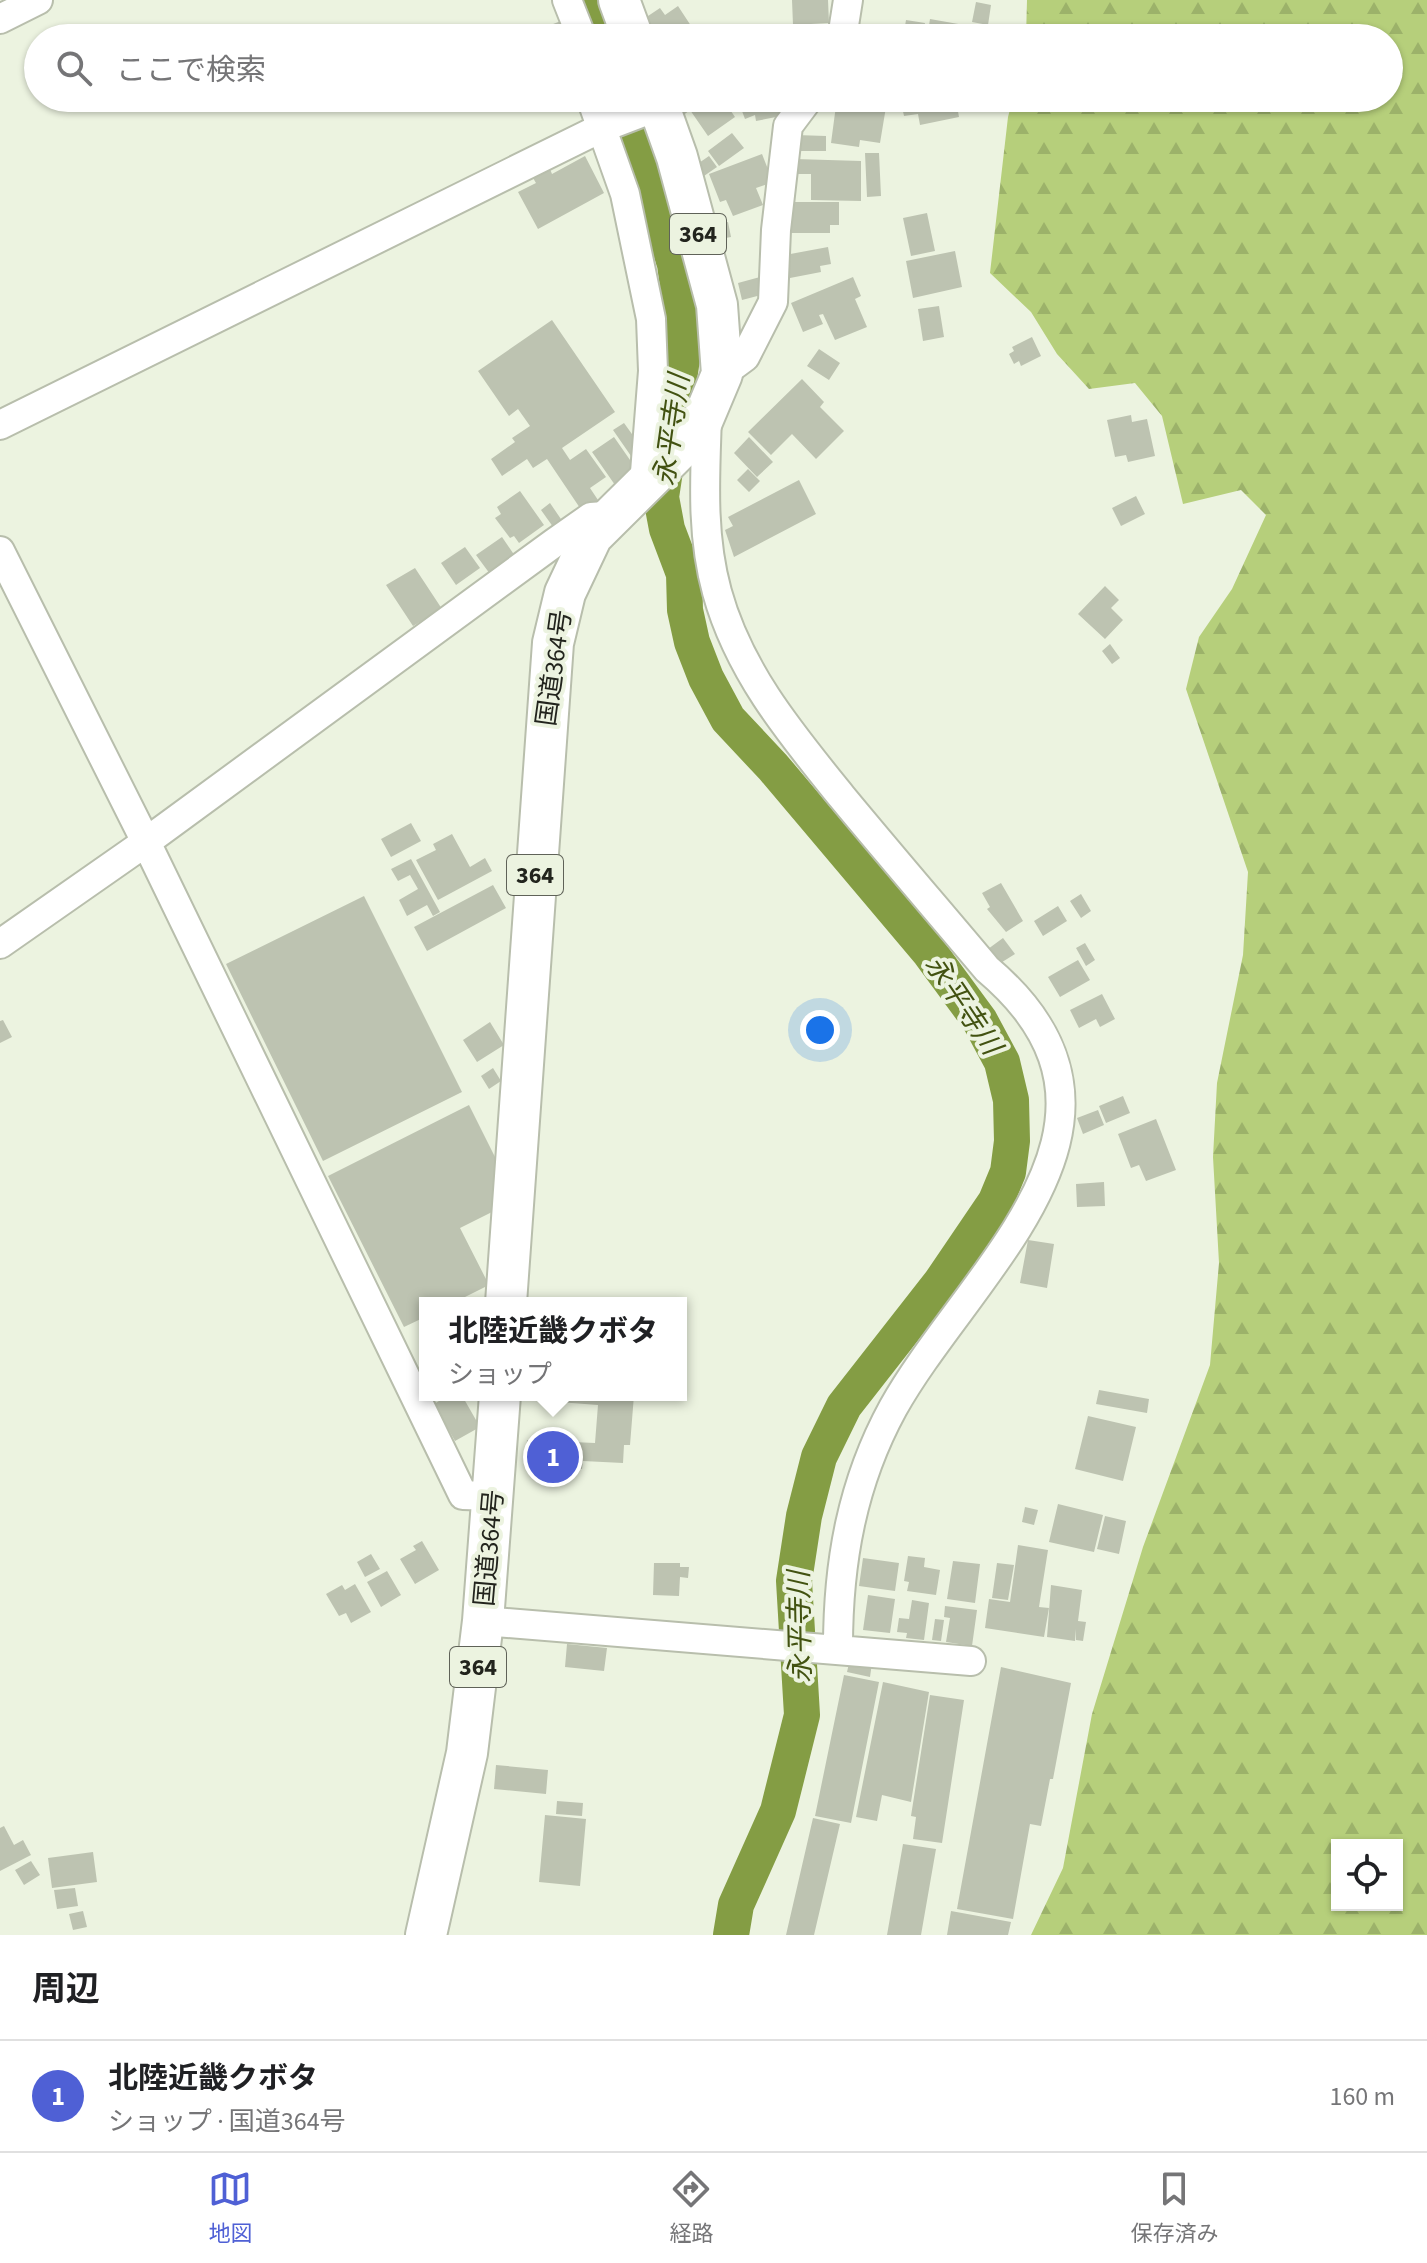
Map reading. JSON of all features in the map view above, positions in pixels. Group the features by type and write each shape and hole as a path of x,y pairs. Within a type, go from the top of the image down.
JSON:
{"highway":[{"path":"619,0 628,24"},
{"name":"国道364号","path":"506,1297 553,643 576,566 592,536 703,424 722,374 717,305 677,157 657,112"},
{"name":"国道364号","path":"426,1935 467,1753 483,1621 500,1401"}],"street":[{"path":"0,19 38,0"},
{"path":"568,0 577,24"},
{"path":"844,24 848,0"},
{"path":"597,112 625,194 651,319 653,371 647,482"},
{"path":"0,425 638,112"},
{"path":"722,374 745,357 773,302 776,230 788,126 798,112"},
{"path":"703,424 704,520 717,592 737,648 755,683 863,822 987,969 1008,987 1038,1028 1058,1065 1061,1096 1045,1173 1025,1219 971,1300 922,1361 892,1409 869,1461 851,1508 831,1647"},
{"path":"0,944 146,842 591,517 610,515"},
{"path":"0,551 146,842 463,1495 494,1496"},
{"path":"483,1621 831,1647 971,1661"}],"green space":[{"path":"1027,0 1427,0 1427,1935 1031,1935 1063,1868 1092,1714 1143,1547 1210,1365 1219,1263 1213,1157 1217,1083 1243,955 1248,872 1186,689 1199,637 1232,589 1266,515 1241,490 1183,504 1162,416 1135,383 1089,389 1057,354 1031,312 990,273 1009,112 1403,112 1403,24 1026,24"}],"building":[{"path":"792,0 828,0 829,23 793,24"},
{"path":"976,2 991,5 988,24 972,22"},
{"path":"678,6 690,24 644,24 642,20 660,8 665,15"},
{"path":"930,19 958,24 929,24"},
{"path":"906,20 925,23 925,24 905,24"},
{"path":"691,112 732,112 735,117 708,136"},
{"path":"742,112 780,112 781,116 756,121 755,115 745,119"},
{"path":"835,112 885,112 880,143 860,140 859,147 831,143"},
{"path":"903,112 958,112 959,117 920,125 918,114 904,116"},
{"path":"732,133 744,148 719,166 708,151"},
{"path":"796,135 826,136 826,151 796,151"},
{"path":"865,153 879,153 881,196 867,197"},
{"path":"762,154 773,182 756,188 763,205 733,216 726,200 720,202 709,174"},
{"path":"585,156 604,193 538,229 518,192 536,183 533,178 550,169 552,174"},
{"path":"709,156 717,167 704,176 696,165"},
{"path":"795,159 861,161 861,201 811,200 811,174 795,174"},
{"path":"787,202 839,202 839,225 830,225 830,233 786,233"},
{"path":"927,213 935,251 911,256 903,218"},
{"path":"728,222 731,237 715,240 712,225"},
{"path":"828,247 831,264 820,266 821,272 790,278 785,255"},
{"path":"955,251 962,287 913,298 906,261"},
{"path":"760,277 765,294 742,300 738,283"},
{"path":"853,277 861,296 855,299 867,327 835,340 823,314 819,315 823,324 803,332 791,303"},
{"path":"939,306 944,337 923,341 918,309"},
{"path":"552,320 615,412 562,448 570,460 586,449 606,477 590,488 598,500 582,511 547,459 533,468 527,459 502,476 491,459 515,442 512,438 530,426 518,409 509,416 478,371"},
{"path":"1032,337 1041,356 1021,366 1019,361 1014,364 1009,354 1014,351 1012,347"},
{"path":"819,349 840,363 829,380 807,366"},
{"path":"802,379 824,402 820,407 844,431 816,459 792,434 771,455 748,432"},
{"path":"1131,415 1132,422 1147,419 1155,456 1128,462 1126,455 1115,457 1107,420"},
{"path":"624,423 642,448 631,456 613,430"},
{"path":"614,437 637,470 615,485 592,452"},
{"path":"749,437 773,462 757,477 734,453"},
{"path":"748,469 760,481 749,492 737,480"},
{"path":"799,480 816,514 734,557 725,530 733,526 728,517"},
{"path":"520,491 544,525 519,543 514,536 510,538 495,518 501,514 497,507"},
{"path":"1136,496 1145,514 1121,526 1112,508"},
{"path":"550,503 565,525 556,531 541,510"},
{"path":"502,537 515,556 490,574 476,555"},
{"path":"465,547 480,568 456,585 441,563"},
{"path":"415,568 442,609 413,626 386,585"},
{"path":"1105,586 1119,600 1111,608 1123,620 1105,639 1078,614"},
{"path":"1110,644 1120,658 1112,664 1102,651"},
{"path":"411,823 421,841 391,857 381,839"},
{"path":"452,834 470,867 485,858 492,871 438,900 416,860 436,850 433,844"},
{"path":"411,859 440,912 433,916 427,905 407,916 399,900 418,889 410,875 398,881 391,869"},
{"path":"1001,883 1023,921 1006,932 987,909 990,907 982,893"},
{"path":"493,885 506,908 427,951 414,927"},
{"path":"1081,894 1091,911 1081,918 1070,901"},
{"path":"364,896 462,1092 323,1161 226,964"},
{"path":"1058,906 1067,921 1043,936 1034,921"},
{"path":"1003,938 1015,954 999,964 988,949"},
{"path":"1085,943 1095,960 1086,966 1076,948"},
{"path":"1078,960 1090,980 1060,997 1048,977"},
{"path":"1102,994 1115,1019 1100,1027 1096,1019 1079,1028 1070,1010"},
{"path":"3,1020 12,1037 0,1043 0,1021"},
{"path":"490,1022 504,1045 477,1062 463,1040"},
{"path":"493,1068 501,1081 489,1089 481,1076"},
{"path":"1123,1096 1130,1113 1106,1123 1099,1106"},
{"path":"469,1105 498,1163 494,1211 460,1228 489,1285 465,1297 419,1297 419,1320 404,1327 328,1176"},
{"path":"1098,1110 1104,1125 1083,1134 1077,1118"},
{"path":"1156,1119 1176,1170 1146,1181 1139,1165 1131,1168 1118,1134"},
{"path":"1104,1182 1105,1206 1077,1207 1076,1184"},
{"path":"1028,1240 1054,1244 1047,1288 1020,1283"},
{"path":"1099,1390 1149,1399 1147,1413 1096,1404"},
{"path":"439,1401 465,1401 480,1427 455,1441 434,1404"},
{"path":"545,1401 634,1401 630,1445 624,1445 623,1463 583,1461 582,1469 525,1465 527,1440 595,1443 598,1405"},
{"path":"1088,1416 1136,1427 1123,1481 1075,1469"},
{"path":"1058,1504 1103,1515 1094,1552 1049,1542"},
{"path":"1025,1507 1038,1510 1034,1525 1022,1522"},
{"path":"1105,1516 1126,1521 1119,1554 1097,1549"},
{"path":"422,1541 439,1570 415,1584 400,1559 416,1550 413,1546"},
{"path":"1018,1545 1048,1550 1039,1607 1049,1608 1044,1637 985,1628 989,1599 1010,1602"},
{"path":"371,1554 380,1569 365,1577 357,1562"},
{"path":"908,1556 925,1558 924,1567 940,1570 936,1595 907,1591 909,1582 904,1581"},
{"path":"863,1558 899,1563 895,1591 859,1586"},
{"path":"953,1561 980,1564 975,1603 947,1599"},
{"path":"654,1563 680,1563 680,1567 689,1567 688,1578 680,1577 679,1596 653,1595"},
{"path":"997,1563 1014,1565 1008,1600 992,1598"},
{"path":"387,1571 401,1595 381,1607 367,1582"},
{"path":"355,1584 371,1612 351,1623 346,1613 339,1616 326,1594 342,1585 345,1590"},
{"path":"1051,1585 1082,1590 1078,1621 1086,1622 1083,1641 1076,1640 1076,1629 1075,1641 1047,1637"},
{"path":"868,1595 895,1599 890,1633 863,1630"},
{"path":"912,1600 929,1603 924,1640 906,1638 907,1633 897,1632 899,1618 909,1619"},
{"path":"945,1606 977,1610 972,1646 946,1642 950,1618 944,1617"},
{"path":"935,1619 944,1620 941,1641 932,1640"},
{"path":"567,1644 607,1648 604,1671 565,1667"},
{"path":"850,1659 872,1663 870,1677 847,1672"},
{"path":"1001,1667 1071,1683 1041,1826 1030,1824 1013,1919 957,1909"},
{"path":"844,1675 879,1682 851,1823 815,1816"},
{"path":"883,1682 929,1692 911,1802 882,1795 877,1821 856,1817"},
{"path":"930,1695 964,1700 942,1843 913,1839 916,1817 911,1816"},
{"path":"496,1765 548,1770 546,1794 494,1789"},
{"path":"557,1801 583,1803 582,1816 556,1814"},
{"path":"545,1815 586,1819 580,1886 539,1882"},
{"path":"813,1818 840,1824 814,1935 786,1935"},
{"path":"4,1826 14,1845 23,1840 31,1855 0,1871 0,1828"},
{"path":"903,1844 936,1849 921,1935 887,1935"},
{"path":"93,1852 97,1882 52,1888 48,1858"},
{"path":"31,1861 40,1875 24,1885 15,1870"},
{"path":"75,1888 78,1906 57,1909 54,1890"},
{"path":"83,1911 87,1927 73,1930 69,1914"},
{"path":"951,1911 1011,1922 1008,1935 947,1935"}],"waterway":[{"name":"永平寺川","path":"586,0 592,24"},
{"name":"永平寺川","path":"620,112 653,194 675,264 685,339 661,497 667,529 684,574 685,610 692,642 706,678 728,719 773,767 930,953 980,1021 1002,1062 1011,1100 1012,1141 1008,1172 996,1201 941,1282 844,1406 819,1457 804,1516 794,1581 802,1715 778,1811 736,1905 731,1935"}],"place":[{"name":"北陸近畿クボタ","path":"553,1457"}]}
